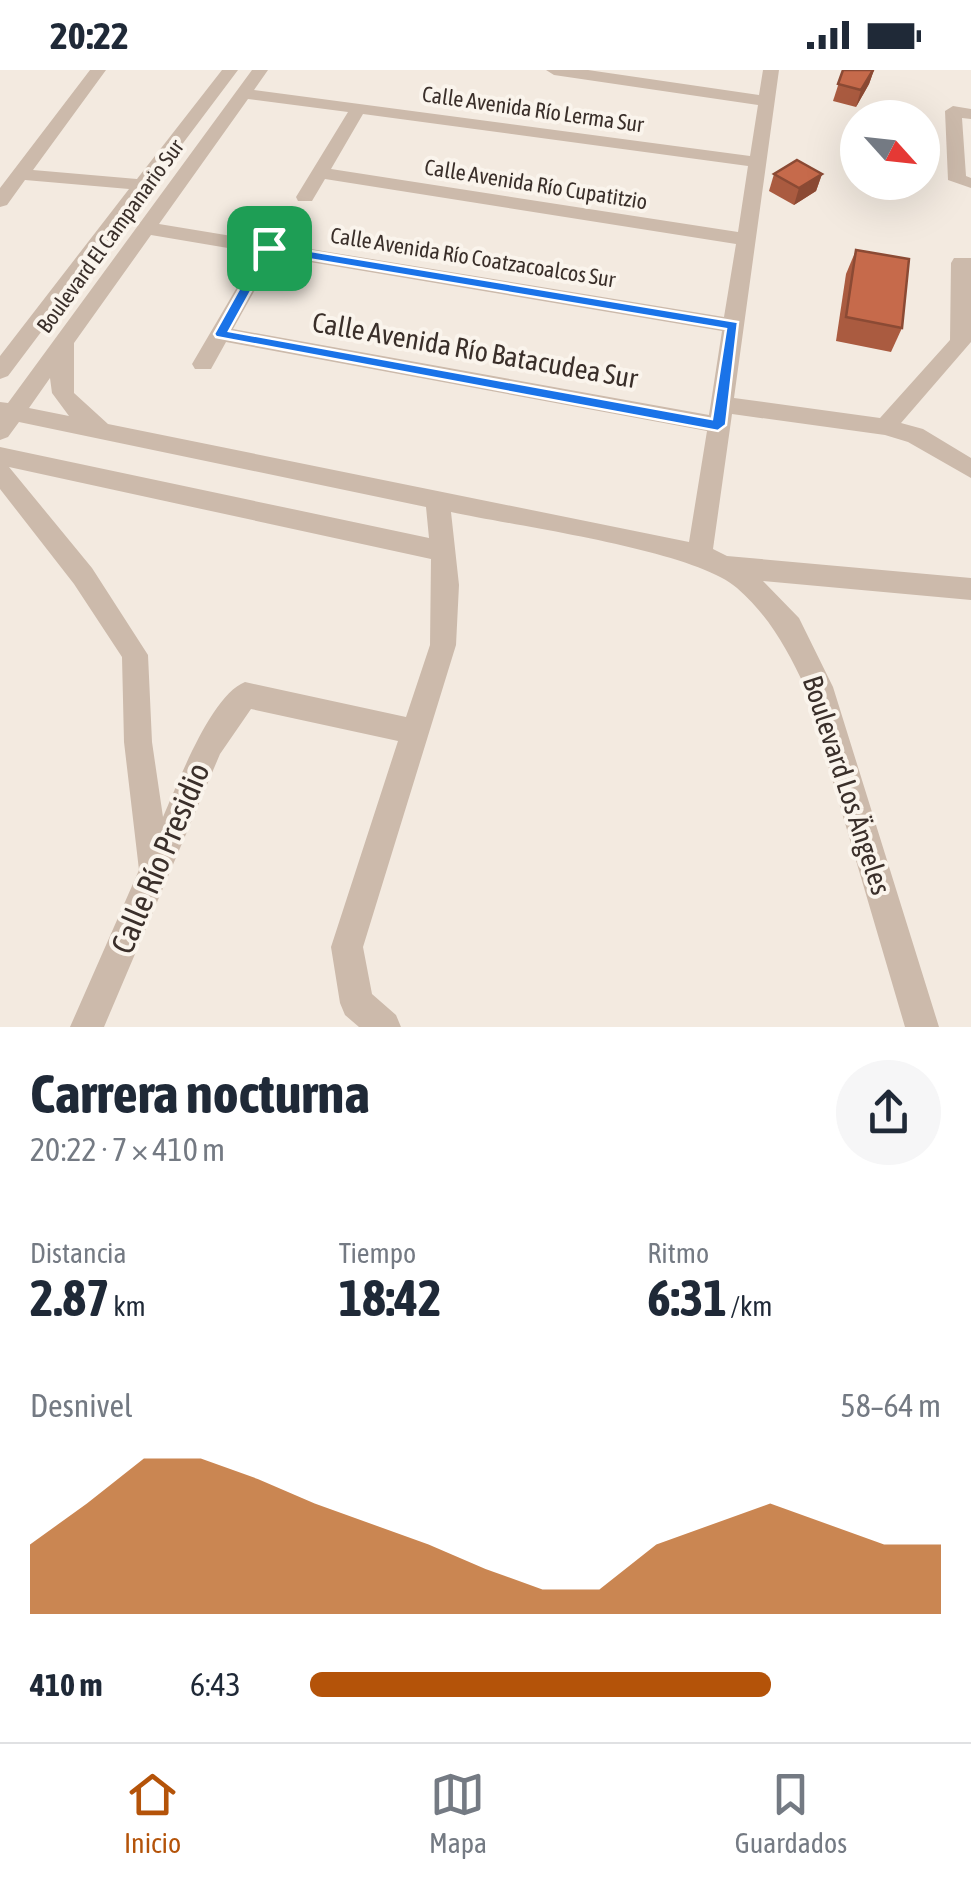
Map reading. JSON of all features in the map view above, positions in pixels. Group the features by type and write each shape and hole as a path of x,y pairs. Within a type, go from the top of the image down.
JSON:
{"street":[{"path":"0,201 98,70"},
{"name":"Boulevard El Campanario Sur","path":"0,371 230,70"},
{"name":"Boulevard El Campanario Sur","path":"4,418 260,70"},
{"path":"554,70 656,77 766,100"},
{"path":"771,70 720,414 712,560 971,589"},
{"name":"Calle Avenida Río Lerma Sur","path":"244,93 758,162"},
{"path":"305,197 358,108"},
{"path":"962,112 964,182"},
{"name":"Calle Avenida Río Cupatitzio","path":"319,173 746,239"},
{"path":"20,174 142,185"},
{"name":"Calle Avenida Río Coatzacoalcos Sur","path":"146,228 734,326"},
{"path":"203,364 269,248"},
{"path":"884,427 902,404 966,346 966,264"},
{"name":"Calle Avenida Río Batacudea Sur","path":"220,334 720,414 884,427 915,435 971,468"},
{"path":"68,336 58,380 72,408 114,434"},
{"path":"0,354 23,343"},
{"name":"Boulevard Los Ängeles","path":"4,418 114,434 712,560 744,578 790,626 819,687 922,1027"},
{"path":"0,456 441,551"},
{"path":"0,472 83,576 135,655 138,742 155,870"},
{"path":"384,1027 358,1003 347,947 444,645 446,585 438,502"},
{"name":"Calle Río Presidio","path":"87,1027 209,745 245,695 416,732"}],"building":[{"path":"843,70 873,70 861,90 838,84"},
{"path":"797,160 822,174 799,188 774,174"},
{"path":"856,250 909,259 902,328 846,317"}],"route":[{"path":"269,248 734,326 718,425 220,334 269,248"}]}
